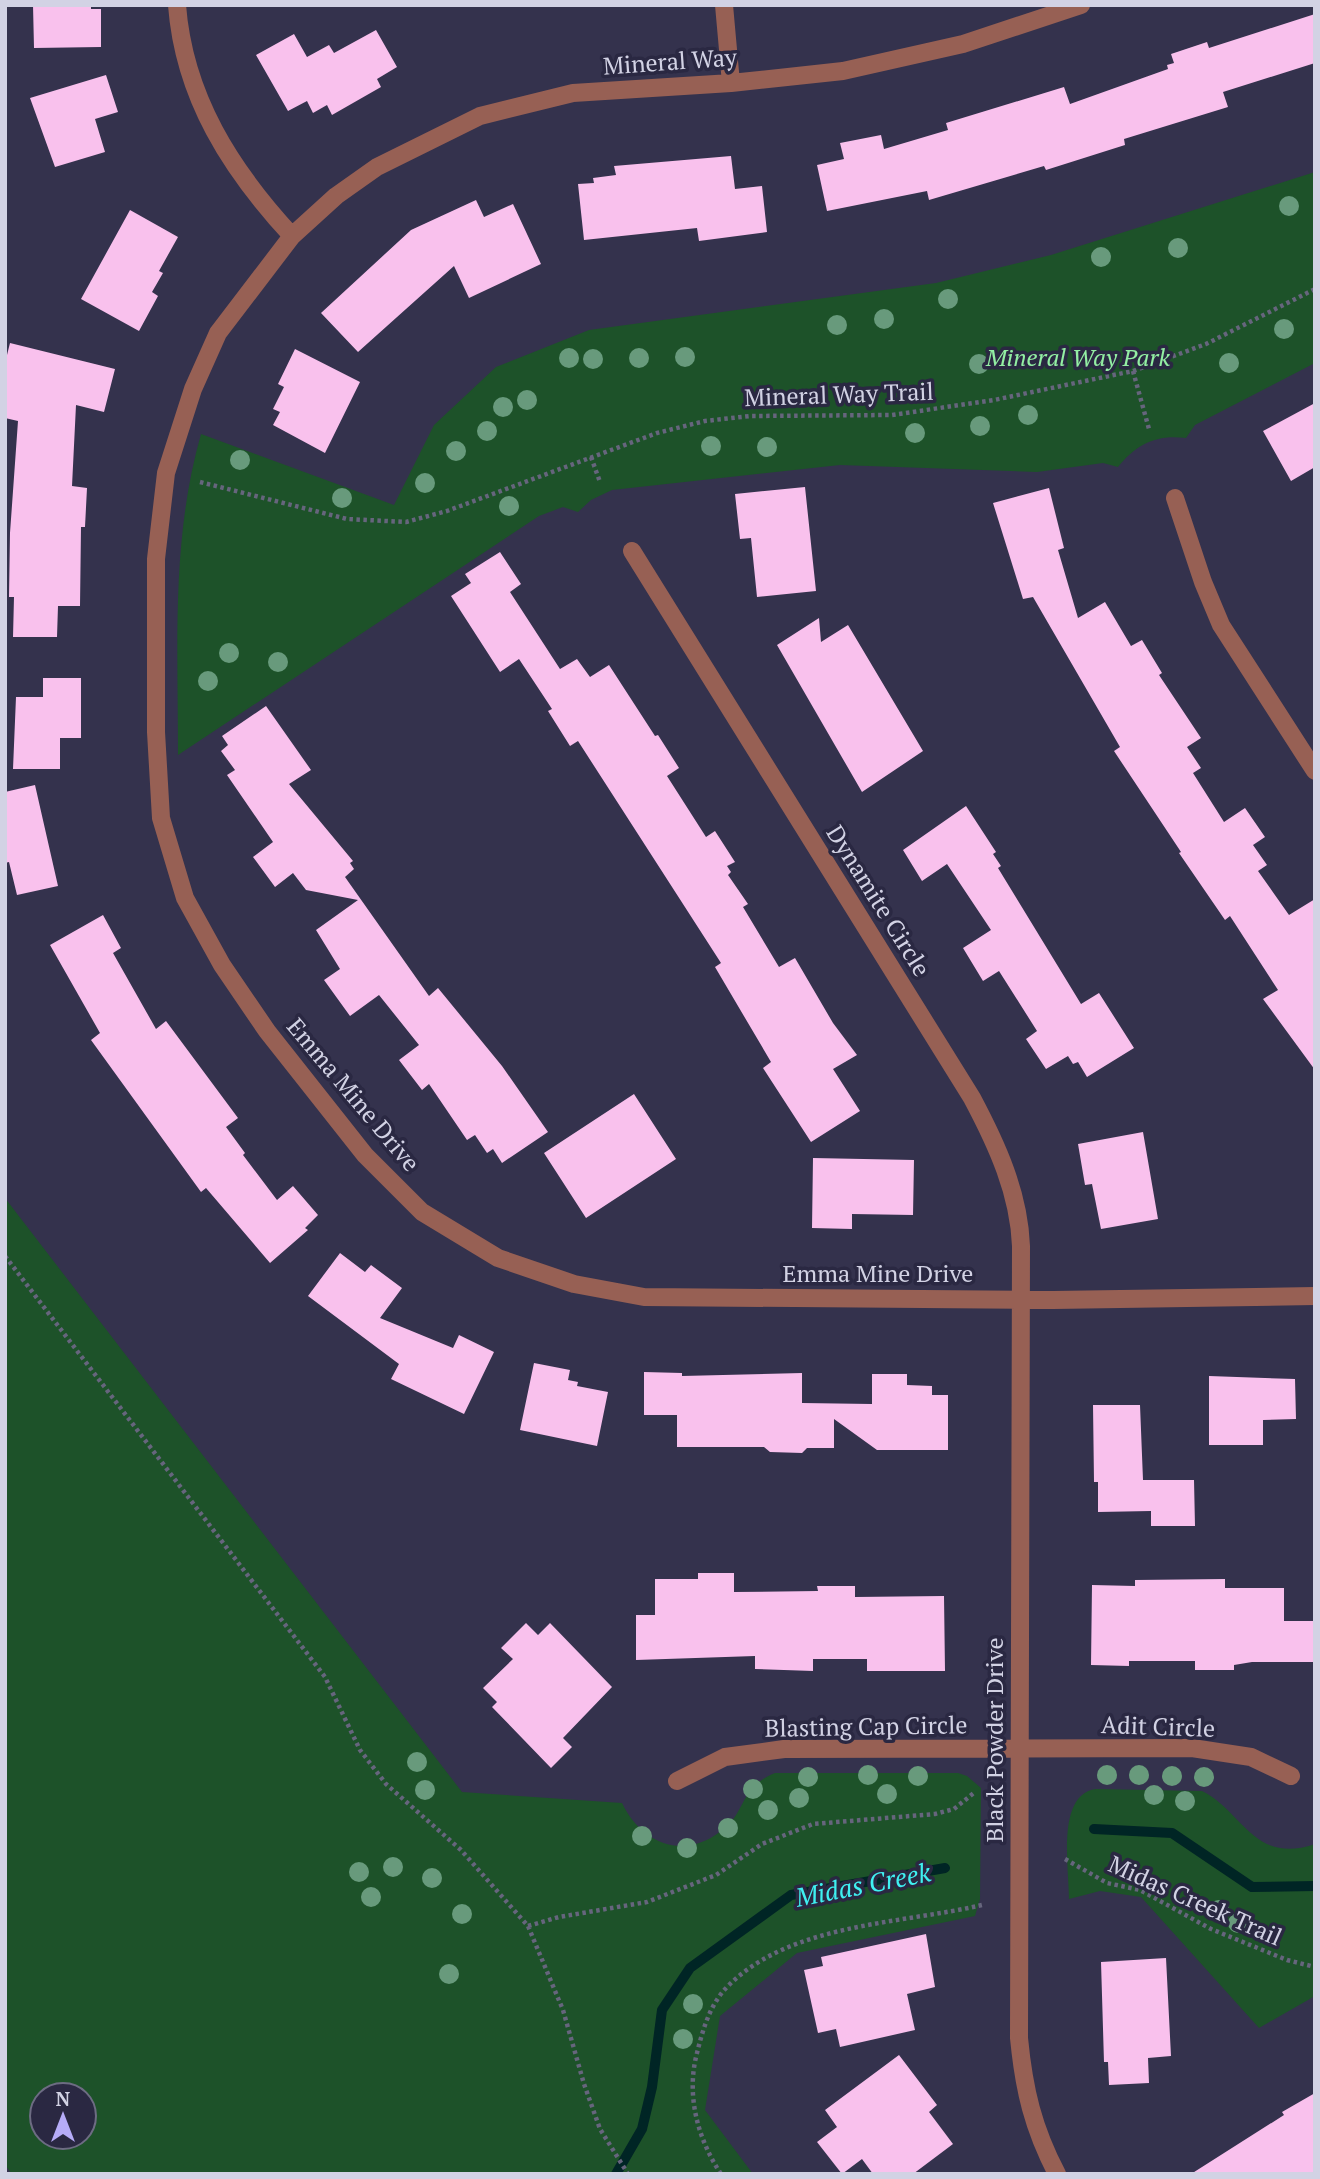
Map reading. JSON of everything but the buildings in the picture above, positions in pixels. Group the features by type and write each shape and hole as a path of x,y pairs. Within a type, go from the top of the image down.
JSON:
{"street":[{"path":"177,5 186,57 208,123 249,187 292,236"},
{"path":"724,5 731,83"},
{"name":"Mineral Way","path":"292,236 336,196 377,167 480,116 573,93 731,83 843,71 963,44 1081,5"},
{"name":"Emma Mine Drive","path":"292,236 218,333 193,388 166,473 156,559 156,732 161,818 185,898 222,965 267,1031 365,1155 422,1212 498,1258 574,1284 644,1297 1021,1300 1315,1296"},
{"path":"1175,498 1203,582 1221,625 1315,771"},
{"name":"Dynamite Circle","path":"632,551 972,1098 993,1138 1011,1183 1020,1231 1021,1300"},
{"name":"Black Powder Drive","path":"1021,1300 1019,2038 1024,2090 1041,2143 1058,2174"},
{"name":"Adit Circle","path":"1020,1750 1192,1748 1251,1757 1291,1776"},
{"name":"Blasting Cap Circle","path":"677,1781 724,1757 784,1749 1020,1750"}],"path":[{"name":"Mineral Way Trail","path":"200,482 347,519 391,523 425,518 657,433 716,419 892,415 993,400 1133,371 1214,341 1315,289"},
{"path":"1133,371 1149,429"},
{"path":"590,457 600,482"},
{"path":"5,1256 325,1676 360,1750 386,1784 461,1850 528,1926 563,2010 600,2129 628,2174"},
{"path":"528,1926 559,1917 647,1902 716,1875 762,1844 813,1824 935,1814 954,1809 971,1798 975,1792"},
{"name":"Midas Creek Trail","path":"1065,1859 1107,1883 1140,1890 1211,1929 1287,1960 1315,1967"},
{"path":"719,2173 697,2124 691,2091 705,2021 728,1986 763,1962 818,1935 982,1905"}],"green space":[{"name":"Mineral Way Park","path":"1315,172 1315,363 1195,425 1186,438 1156,439 1148,442 1132,452 1118,467 1103,463 1037,472 840,465 612,490 591,500 578,512 563,507 539,516 178,755 178,593 185,513 201,434 394,505 434,425 496,367 589,330 936,283 1051,255"},
{"path":"5,1198 462,1792 622,1803 640,1828 664,1843 678,1846 707,1840 721,1831 736,1816 755,1786 775,1773 958,1773 967,1776 981,1788 980,1899 975,1916 797,1953 720,2016 705,2110 753,2174 12,2174 5,2165"},
{"path":"1096,1789 1202,1791 1263,1842 1294,1849 1315,1844 1315,1996 1259,2028 1141,1897 1100,1891 1069,1899 1067,1852 1070,1818 1075,1804 1083,1794"}],"waterway":[{"name":"Midas Creek","path":"1094,1829 1172,1833 1252,1887 1315,1886"},
{"name":"Midas Creek","path":"616,2174 642,2129 652,2087 662,2010 690,1968 791,1895 945,1868"}]}
